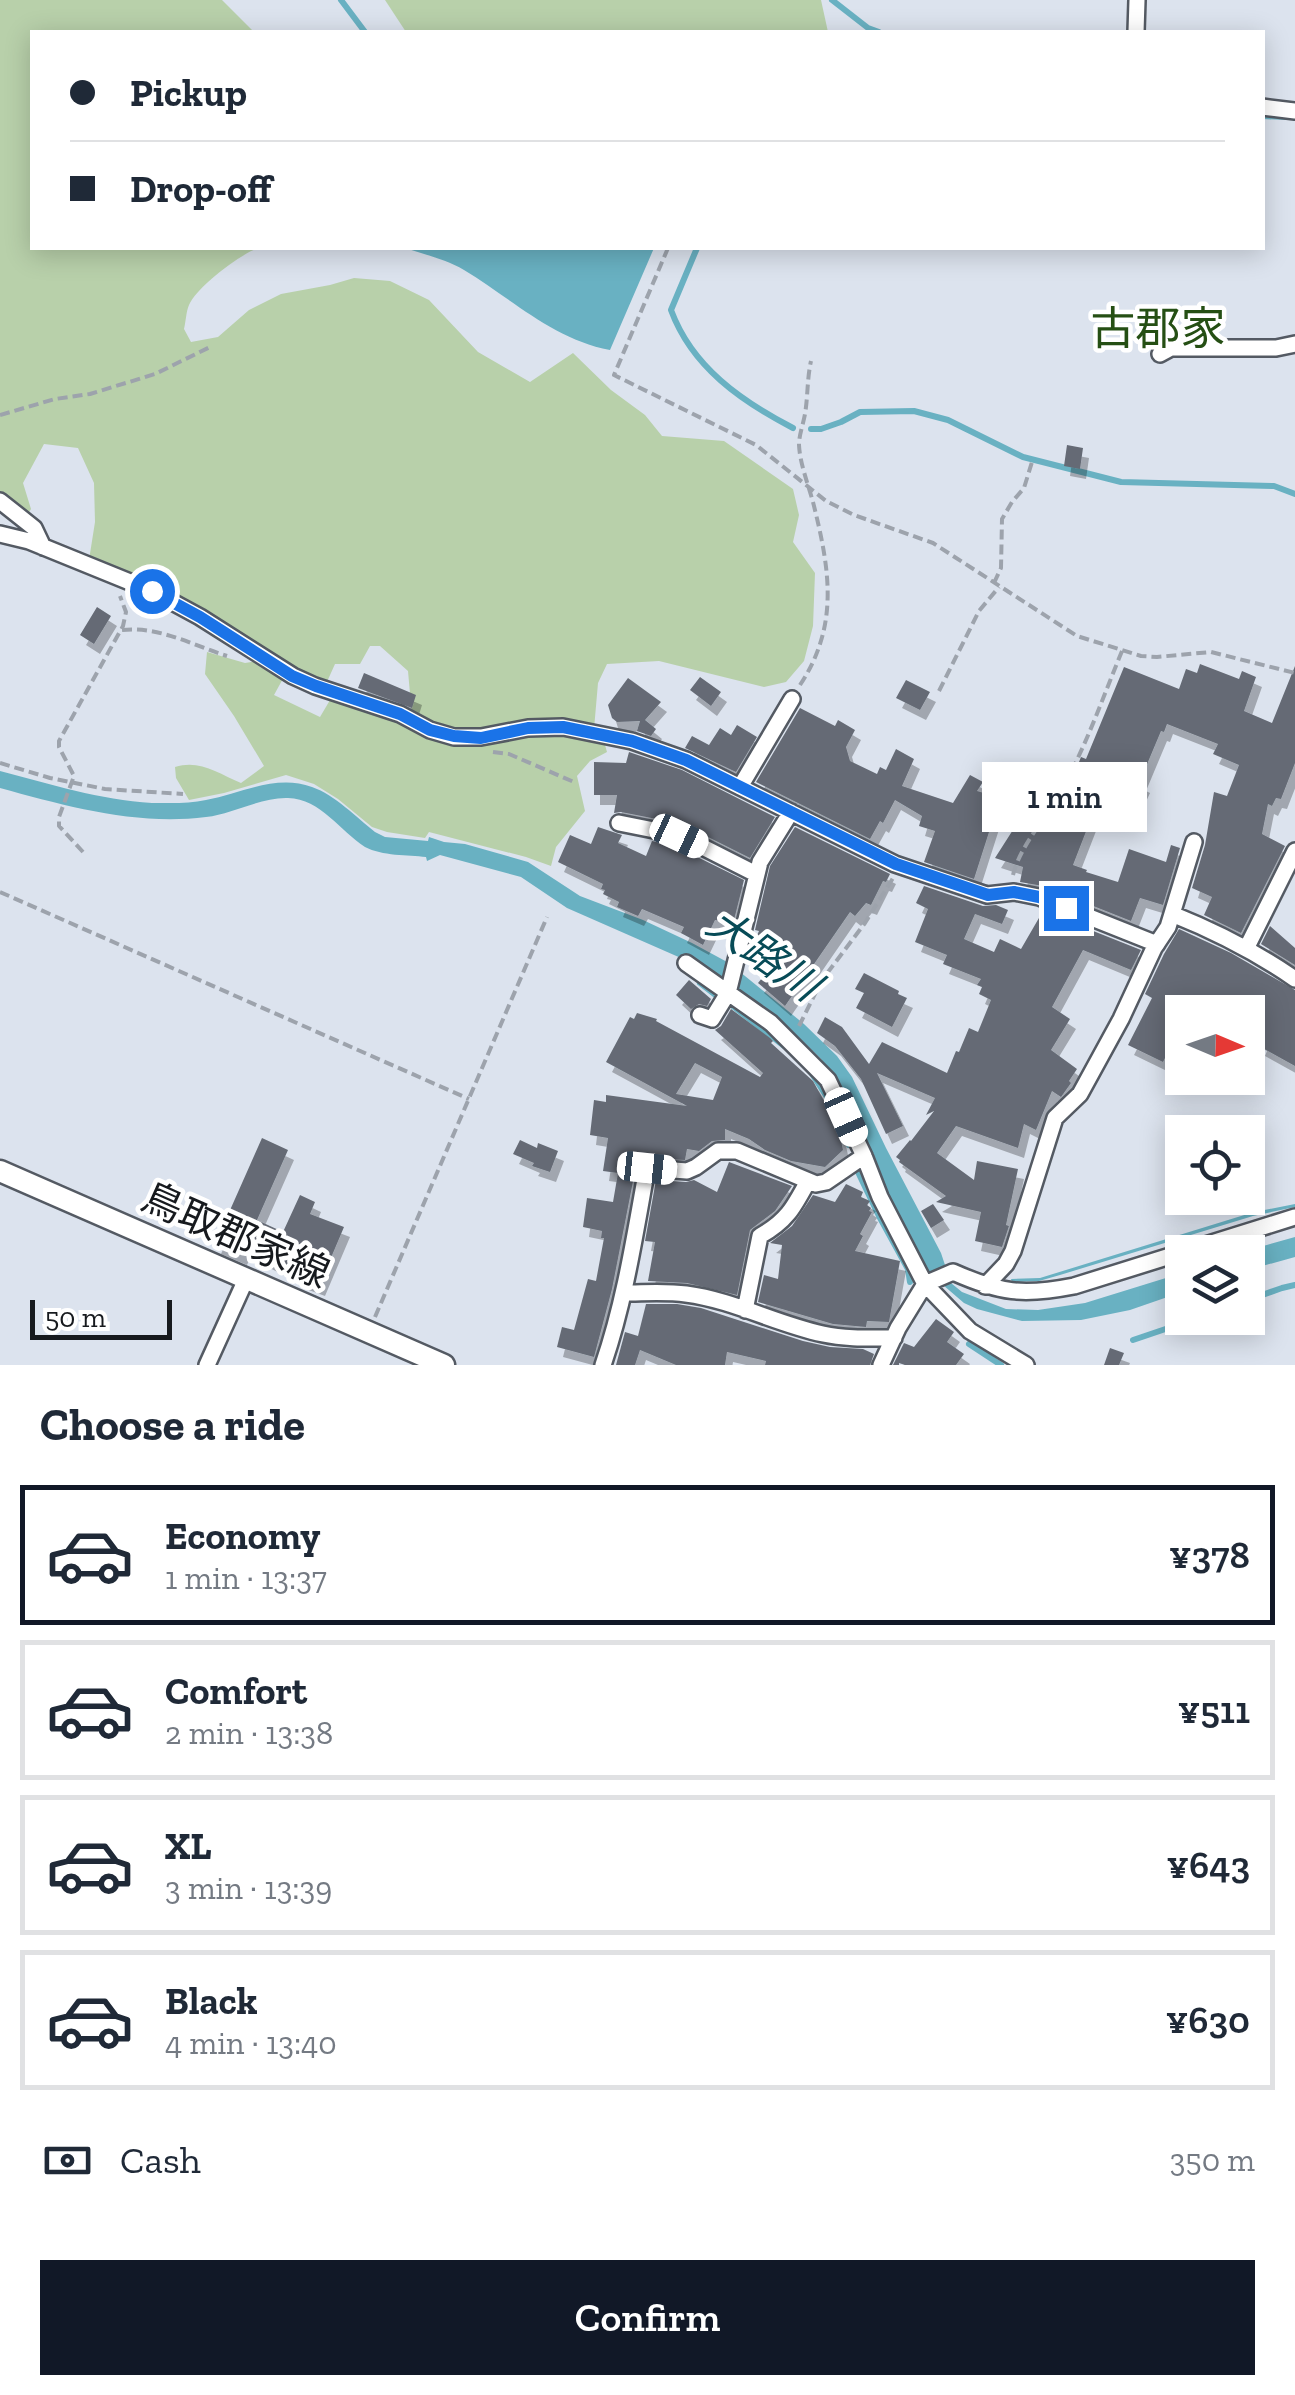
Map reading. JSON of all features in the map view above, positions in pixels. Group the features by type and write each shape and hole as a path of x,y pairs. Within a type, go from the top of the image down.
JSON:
{"main road":[{"name":"鳥取郡家線","path":"0,1171 444,1365"}],"street":[{"path":"1136,30 1137,0"},
{"path":"1265,107 1295,111"},
{"path":"1160,354 1170,348 1276,348 1295,344"},
{"path":"0,502 34,528 43,547"},
{"path":"0,534 29,541 152,591 292,676 400,714 430,730 481,738 528,728 563,727 632,741 686,760 901,866 988,895 1010,892 1039,897 1157,944"},
{"path":"740,787 792,699"},
{"path":"700,1015 712,1020 728,993 760,862 791,812"},
{"path":"619,823 679,836 756,874"},
{"path":"985,1286 1013,1250 1055,1118 1080,1094 1090,1078 1168,927 1194,842"},
{"path":"1247,947 1295,851"},
{"path":"1172,914 1247,947 1295,979"},
{"path":"686,963 771,1023 828,1080 880,1196 928,1283 970,1332 1026,1365"},
{"path":"603,1365 623,1293 647,1168 687,1171 718,1151 737,1151 816,1184 826,1182 864,1156"},
{"path":"745,1310 760,1236 790,1214 808,1181"},
{"path":"881,1365 928,1283 953,1272 996,1290 1044,1292 1295,1217"},
{"path":"207,1365 247,1277"},
{"path":"623,1293 688,1294 824,1334 894,1338"}],"path":[{"path":"667,250 614,375 756,445 826,501 854,516 933,543 1077,636 1141,656 1211,652 1295,673"},
{"path":"0,415 155,374 210,347"},
{"path":"792,699 812,668 826,628 828,603 820,530 799,440 812,361"},
{"path":"938,691 979,611 997,585 1002,519 1024,488 1032,462"},
{"path":"83,852 59,826 74,776 59,741 122,630 126,612 104,571"},
{"path":"122,630 143,628 162,632 226,656"},
{"path":"1010,892 1018,860 1080,756 1122,651"},
{"path":"0,763 105,790 184,794"},
{"path":"790,1040 822,980 865,924 901,866"},
{"path":"0,892 468,1098"},
{"path":"368,1332 547,917"}],"green space":[{"path":"0,0 222,0 252,30 30,30 30,250 254,250 219,272 193,298 184,329 191,342 218,337 249,310 281,294 354,278 390,281 429,300 478,352 530,382 573,353 611,390 645,415 662,436 724,441 793,489 799,515 793,542 815,573 813,626 804,661 786,682 764,687 659,661 607,664 598,683 594,729 450,731 412,716 408,671 380,646 370,646 360,664 335,664 326,684 318,682 89,560 95,522 94,483 78,448 44,444 23,483 31,509 26,517 0,497"},
{"path":"385,0 821,0 828,30 405,30"},
{"path":"207,652 245,663 257,661 285,675 274,695 320,717 333,695 424,731 534,731 603,738 607,752 590,761 577,776 585,811 556,847 551,866 429,832 425,838 372,827 314,784 286,775 189,800 176,778 175,767 200,766 241,783 264,766 205,674"}],"water":[{"path":"411,250 653,250 610,350 551,328 443,260"},
{"path":"0,771 94,795 152,803 193,802 259,786 299,784 329,795 385,837 428,841 429,837 528,862 580,896 643,920 729,963 837,1056 852,1077 941,1253 951,1283 962,1292 1006,1309 1038,1310 1085,1303 1165,1278 1165,1298 1081,1320 1022,1321 964,1303 929,1273 894,1209 838,1082 791,1030 739,991 690,962 567,908 521,877 440,855 427,861 426,857 372,850 320,810 300,800 268,800 206,817 154,819 76,807 0,788"},
{"path":"1295,1204 1265,1213 1265,1210"},
{"path":"1244,1215 1258,1215 1190,1235 1179,1235"},
{"path":"1295,1237 1295,1257 1265,1265 1265,1245"},
{"path":"1165,1239 1165,1243 1039,1281 1011,1279 1040,1278"}],"building":[{"path":"1067,445 1083,448 1080,469 1064,466"},
{"path":"97,607 111,616 94,644 80,635"},
{"path":"1200,664 1239,679 1242,671 1256,677 1244,711 1272,723 1295,666 1295,763 1281,799 1276,798 1272,806 1268,804 1262,834 1285,846 1241,933 1204,915 1212,897 1192,888 1205,845 1214,792 1227,796 1239,765 1213,754 1218,744 1167,724 1140,781 1144,783 1133,807 1106,795 1096,818 1092,816 1073,865 1118,882 1129,849 1166,862 1171,845 1180,848 1163,905 1140,898 1131,921 1043,886 1020,882 1023,867 995,858 1034,797 1064,816 1081,774 1075,772 1081,757 1086,759 1124,667 1179,689 1186,669 1197,673"},
{"path":"364,673 416,695 412,708 358,688"},
{"path":"700,677 721,692 711,706 690,690"},
{"path":"628,678 661,702 645,720 656,729 651,736 637,731 640,721 617,722 612,718 608,705"},
{"path":"906,680 930,692 920,710 896,698"},
{"path":"800,708 835,726 838,720 855,730 846,747 850,761 877,774 880,767 886,770 896,749 914,759 902,786 953,803 970,775 983,782 977,791 998,797 974,879 924,862 935,831 919,826 922,816 895,800 870,839 756,782"},
{"path":"737,725 757,737 736,772 685,748 692,736 709,745 720,728 731,735"},
{"path":"629,752 682,770 775,817 750,858 682,824 614,813 617,795 594,795 594,762 626,763"},
{"path":"598,827 622,835 618,843 646,856 652,841 675,846 744,880 733,924 715,920 703,945 681,933 684,927 642,909 638,916 617,907 619,902 603,894 603,884 558,862 570,835 591,844"},
{"path":"795,827 890,874 871,905 866,903 855,916 850,912 785,1006 758,983 773,965 750,951 759,931 755,930 770,866"},
{"path":"924,886 983,906 996,905 1008,910 1002,924 975,914 964,939 994,952 1000,939 1021,949 1043,911 1141,950 1131,970 1083,950 1052,1007 1070,1019 1051,1050 1077,1069 1061,1097 1052,1091 1036,1130 1024,1124 1018,1148 956,1126 937,1153 974,1180 977,1161 1018,1169 1002,1247 975,1241 981,1212 936,1202 946,1196 896,1157 934,1111 926,1115 935,1098 877,1073 903,1126 886,1134 861,1079 835,1046 817,1033 825,1017 842,1027 869,1064 882,1042 947,1073 969,1028 978,1032 991,1000 979,994 982,987 977,985 981,979 943,964 947,955 915,942 928,909 916,903"},
{"path":"1270,926 1295,948 1295,965 1261,944"},
{"path":"1179,929 1295,990 1295,1066 1265,1049 1265,995 1165,995 1163,1062 1128,1045 1152,998 1145,994"},
{"path":"864,973 907,998 892,1027 856,1008 864,993 855,989"},
{"path":"689,980 711,999 707,1006 699,1004 691,1009 676,995"},
{"path":"731,1009 770,1038 813,1081 838,1126 843,1150 825,1167 791,1161 725,1129 725,1140 712,1141 699,1151 687,1149 685,1160 642,1158 636,1166 594,1357 557,1347 562,1327 574,1330 588,1279 596,1281 604,1238 602,1231 583,1227 587,1198 613,1202 618,1173 603,1171 608,1138 590,1135 594,1100 606,1102 606,1095 687,1106 606,1062 630,1017 634,1019 637,1013 657,1019 760,1077 763,1073 715,1030","holes":["695,1063 722,1077 713,1100 676,1094"]},
{"path":"262,1138 288,1150 257,1220 283,1232 300,1195 315,1202 310,1214 344,1227 319,1286 244,1248 241,1255 215,1244"},
{"path":"520,1140 558,1151 550,1172 513,1154"},
{"path":"729,1162 792,1186 775,1211 750,1230 737,1295 687,1283 648,1281 655,1242 645,1241 656,1180 694,1180 717,1192"},
{"path":"846,1184 863,1192 861,1197 870,1201 867,1205 872,1212 855,1251 900,1261 889,1322 867,1321 866,1327 833,1324 758,1302 764,1275 778,1279 782,1245 770,1243 792,1226 813,1195 835,1202"},
{"path":"933,1204 944,1220 931,1228 921,1211"},
{"path":"646,1304 701,1308 803,1341 874,1354 870,1365 765,1365 766,1361 727,1352 725,1365 676,1365 640,1350 635,1365 616,1365 625,1332 638,1336"},
{"path":"936,1319 954,1332 947,1342 964,1354 956,1365 893,1365 904,1343 914,1347"},
{"path":"1110,1348 1124,1353 1119,1365 1104,1365"}],"waterway":[{"path":"341,0 364,30"},
{"path":"832,0 874,30"},
{"path":"1265,116 1286,117"},
{"path":"696,250 671,310 680,330 720,380 793,428"},
{"path":"811,429 821,429 860,412 914,411 948,420 1023,457 1121,482 1274,486 1295,494"},
{"path":"700,983 718,997"},
{"path":"734,1007 784,1046"},
{"path":"811,1072 833,1106 849,1145"},
{"path":"858,1172 908,1269 910,1282"},
{"path":"1265,1294 1295,1285"},
{"path":"1133,1340 1165,1329"},
{"path":"969,1344 1001,1365"}],"district":[{"name":"古郡家","path":"1158,328"}],"route":[{"path":"152,591 292,676 400,714 430,730 481,738 528,728 563,727 632,741 686,760 896,864 988,895 1014,892 1066,908"}],"water label":[{"name":"大路川","path":"764,954"}]}
